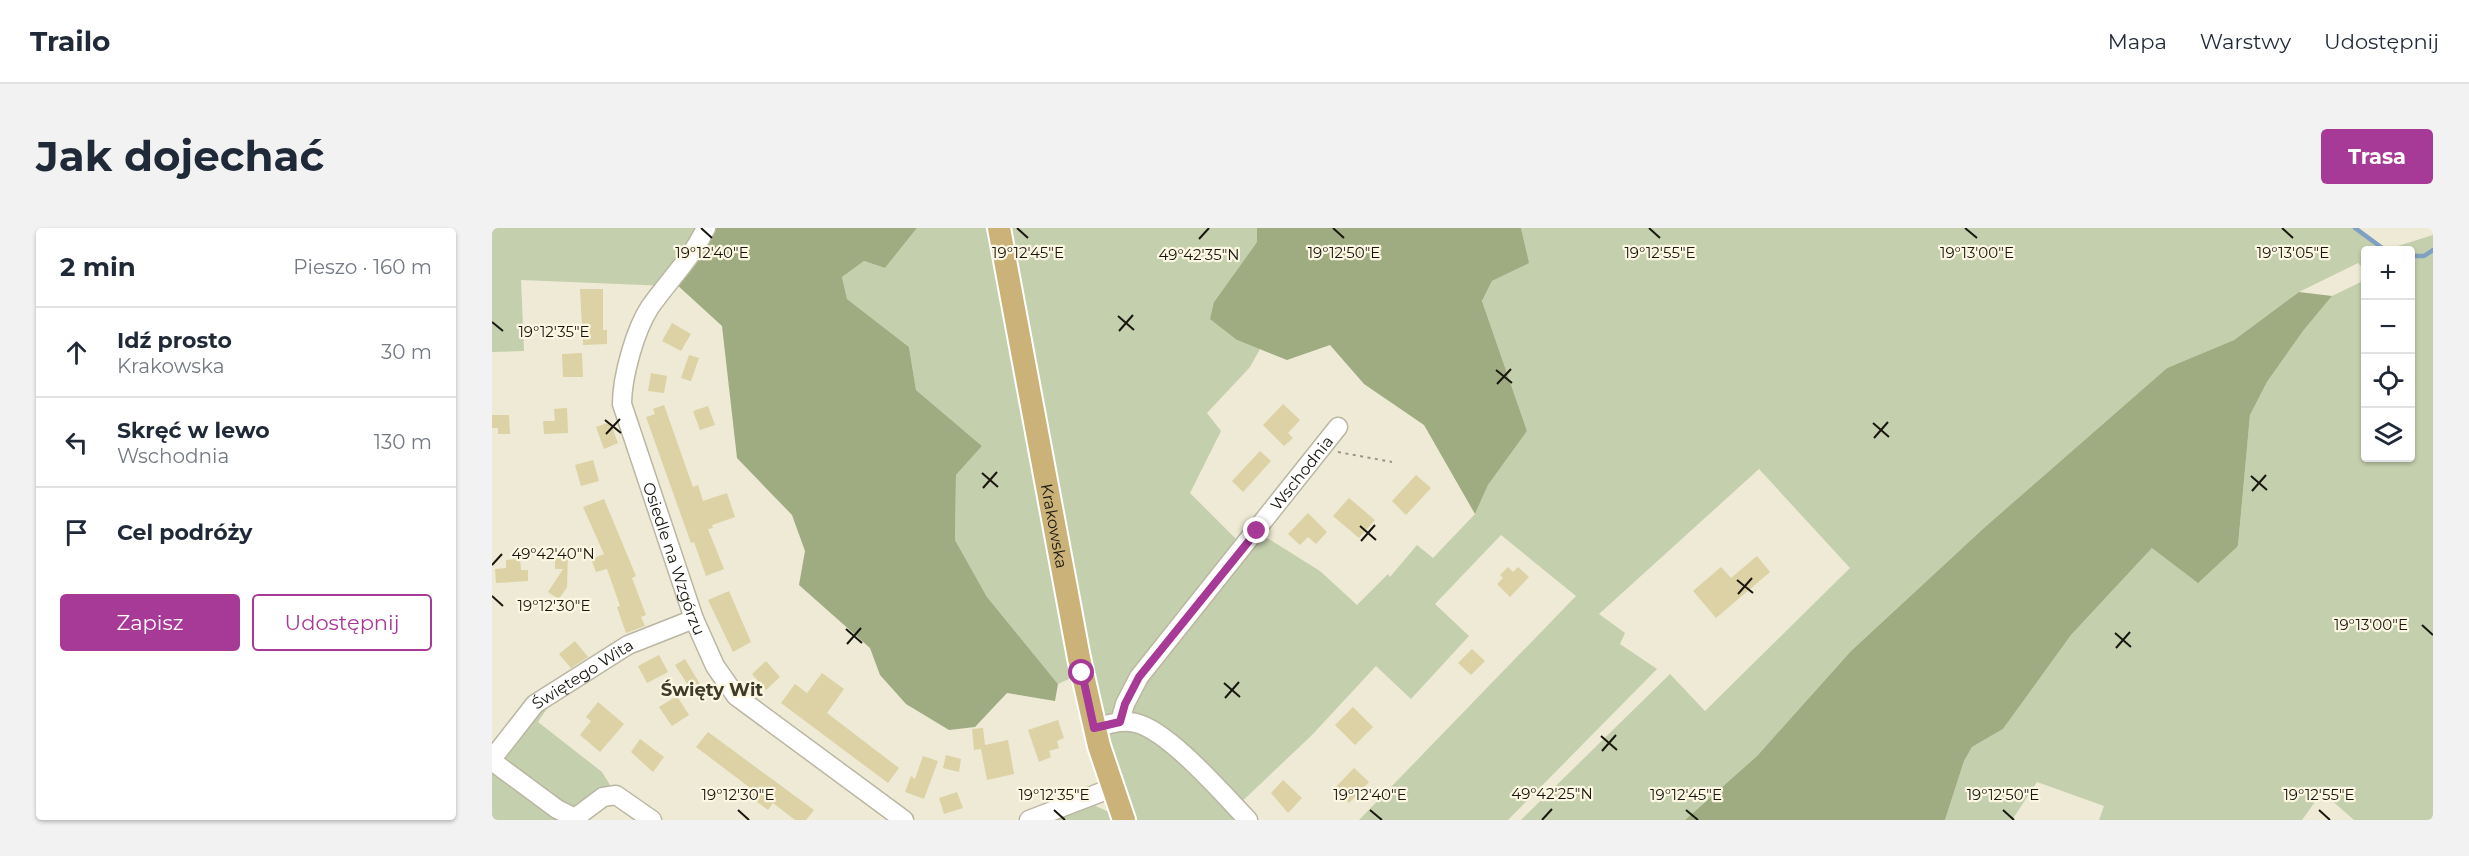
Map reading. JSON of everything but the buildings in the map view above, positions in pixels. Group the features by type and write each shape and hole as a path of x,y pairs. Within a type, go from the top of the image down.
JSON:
{"main road":[{"name":"Krakowska","path":"999,228 1079,658 1094,728 1124,820"}],"street":[{"name":"Osiedle na Wzgórzu","path":"706,228 698,245 646,316 626,371 622,404 694,619 715,666 736,696 904,820"},
{"name":"Wschodnia","path":"1120,722 1125,704 1139,677 1338,427"},
{"name":"Świętego Wita","path":"652,820 616,795 603,797 575,819 557,809 492,760 535,704 628,645 694,619"},
{"path":"1094,728 1120,722 1135,722 1162,737 1204,774 1248,820"},
{"path":"1029,820 1112,788"}],"path":[{"path":"1321,450 1357,453 1392,462"}],"green space":[{"path":"492,228 697,228 668,286 521,280 524,351 492,352"},
{"path":"713,228 917,228 885,268 864,261 842,277 847,299 909,347 916,390 982,446 956,475 955,540 987,597 1058,684 1055,701 1007,693 975,727 949,730 906,704 880,675 870,648 799,585 805,551 792,515 737,458 722,326 675,283"},
{"path":"917,228 1257,228 1257,242 1214,302 1237,340 1260,349 1250,367 1207,413 1221,431 1190,493 1244,547 1256,531 1320,571 1357,605 1388,574 1390,577 1417,545 1433,558 1475,514 1488,485 1527,431 1482,301 1492,281 1528,263 1521,228 2354,228 2379,246 2361,246 2361,266 2358,263 2299,292 2234,340 2167,368 1985,527 1851,651 1757,756 1685,820 1521,820 1670,674 1705,711 1850,568 1759,469 1599,614 1625,633 1620,644 1657,669 1508,820 1359,820 1576,596 1501,535 1435,604 1469,636 1411,699 1376,666 1312,735 1236,807 1244,820 1132,820 1082,673 1058,684 987,597 955,540 956,475 982,446 916,390 909,347 847,299 842,277 864,261 885,268"},
{"path":"1257,228 1521,228 1529,263 1492,281 1482,301 1527,431 1488,485 1475,514 1424,425 1364,384 1330,345 1287,360 1237,340 1210,319 1214,302 1257,242"},
{"path":"2433,235 2433,820 2354,820 2322,792 2302,820 2099,820 2104,806 2037,782 2012,820 1945,820 1964,761 1972,747 2003,729 2071,635 2152,548 2238,547 2250,415 2267,382 2303,331 2332,296 2361,282 2361,462 2415,462 2415,246 2398,246"},
{"path":"2299,292 2332,296 2303,331 2267,382 2250,415 2238,546 2198,583 2152,548 2071,635 2003,729 1972,747 1964,761 1945,820 1685,820 1757,756 1851,651 1985,527 2167,368 2234,340"},
{"path":"561,687 538,722 602,772 616,795 575,820 492,820 492,759"},
{"path":"1091,804 1109,812 1113,820 1051,820"}],"waterway":[{"path":"2355,228 2380,246"},
{"path":"2415,256 2424,256 2433,250"}],"district":[{"name":"Święty Wit","path":"712,690"}],"route":[{"path":"1082,673 1094,728 1120,722 1125,704 1139,677 1257,531"}]}
